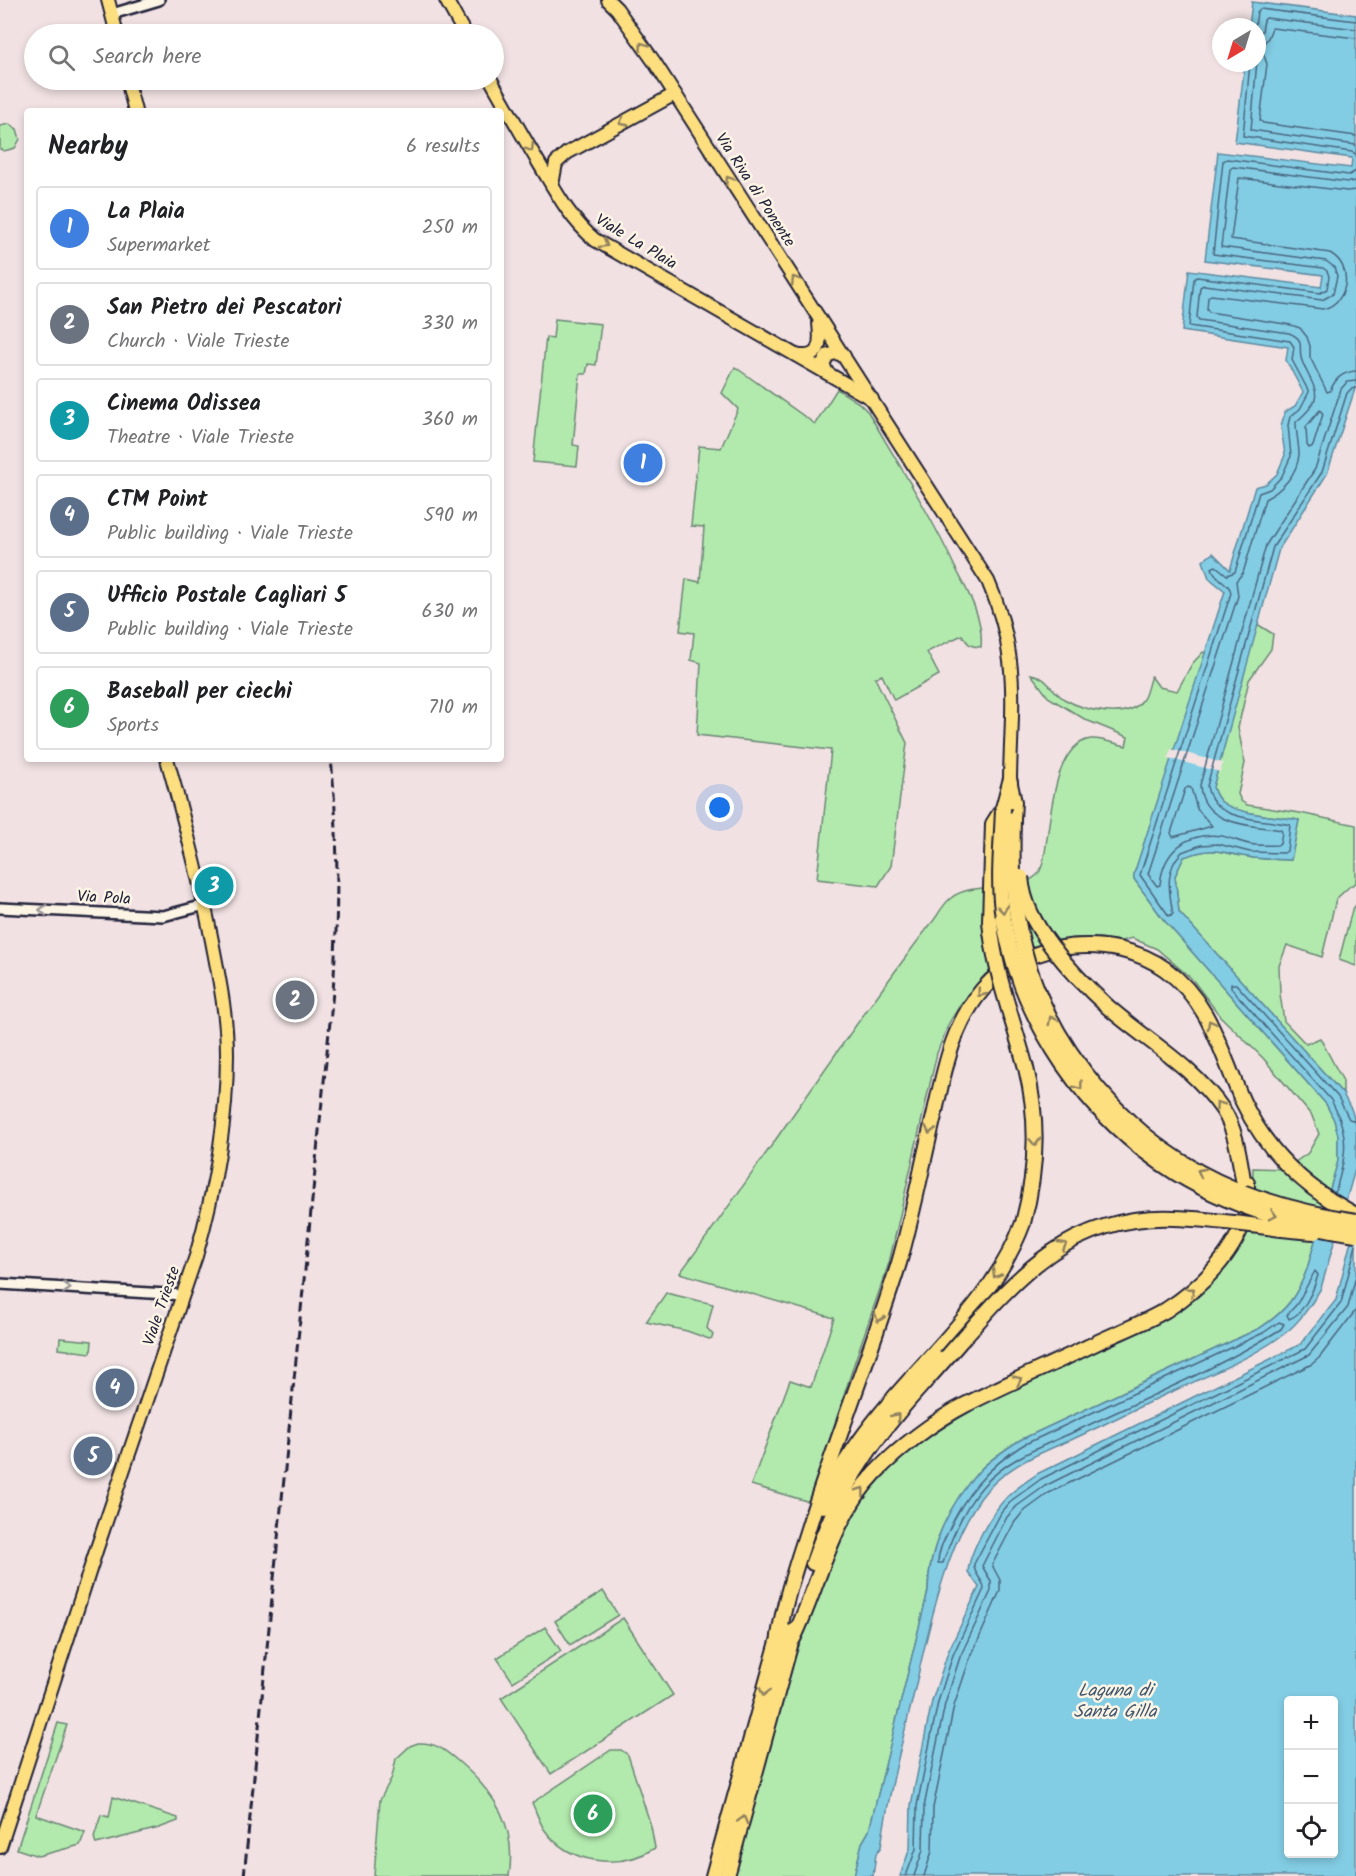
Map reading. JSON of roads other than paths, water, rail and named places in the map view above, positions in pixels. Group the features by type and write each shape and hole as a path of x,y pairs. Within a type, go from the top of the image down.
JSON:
{"highway":[{"path":"1010,782 1003,808 1000,885 1009,944 1022,987 1039,1024 1058,1058 1082,1091 1140,1148 1177,1174 1218,1195 1265,1213 1351,1233"},
{"path":"1010,782 1014,802 1014,890 1021,938 1035,982 1050,1017 1068,1049 1093,1083 1151,1140 1178,1160 1203,1174 1237,1190 1271,1202 1356,1221"},
{"path":"713,1876 786,1637 825,1499 846,1461 869,1428 990,1284 1011,1250 1023,1222 1033,1177 1036,1149 1034,1117 1026,1071 996,965 990,921 993,824 1003,808"},
{"path":"786,1637 801,1622 820,1568 836,1533 850,1506 874,1474 912,1440 963,1406 1166,1310 1197,1287 1220,1262 1240,1230 1247,1208 1247,1183 1243,1179 1235,1137 1224,1112 1210,1093 1194,1074 1108,1007 1069,969 1039,929 1027,905 1022,887 1019,837 1013,819"},
{"path":"786,1637 782,1616 813,1512 899,1262 944,1073 961,1021 983,989 994,978 1009,968 1043,952 1066,946 1110,947 1131,952 1163,967 1192,995 1215,1031 1243,1102 1259,1131 1279,1156 1310,1187 1356,1215"},
{"path":"727,1876 786,1637 823,1535 846,1486 866,1453 1015,1281 1041,1259 1067,1242 1101,1228 1137,1220 1172,1218 1296,1231 1351,1233"}],"main road":[{"path":"108,0 114,24"},
{"path":"446,0 459,24"},
{"name":"Via Riva di Ponente","path":"608,0 617,9 675,94 988,581 1006,637 1011,663 1010,782"},
{"path":"130,90 134,108"},
{"name":"Viale La Plaia","path":"497,90 569,213 595,240 698,297 873,400"},
{"path":"552,185 556,163 567,153 675,94"},
{"path":"792,354 807,356 818,348 821,339 818,315"},
{"path":"827,373 823,364 828,356 834,353 844,356"},
{"name":"Viale Trieste","path":"0,1847 97,1548 183,1296 207,1220 217,1165 227,1054 223,998 205,905 170,762"}],"street":[{"path":"112,14 159,0"},
{"name":"Via Pola","path":"0,908 163,916 205,905"},
{"path":"0,1284 183,1296"}],"water":[{"path":"1252,2 1356,15 1356,386 1327,474 1279,549 1213,787 1219,800 1230,807 1299,820 1291,860 1253,858 1211,851 1184,857 1175,876 1179,912 1343,1094 1352,1111 1356,1126 1356,1166 1321,1288 1305,1313 1290,1329 1271,1343 1229,1366 1028,1460 997,1480 974,1508 961,1532 940,1587 895,1771 881,1847 876,1854 873,1876 854,1876 862,1843 869,1831 928,1591 932,1558 943,1526 959,1496 980,1470 1020,1440 1260,1328 1276,1316 1294,1296 1307,1269 1338,1161 1338,1135 1326,1104 1163,919 1134,879 1225,591 1209,578 1203,561 1213,553 1230,570 1255,487 1266,484 1277,474 1285,455 1281,426 1285,412 1295,406 1303,392 1286,360 1288,347 1182,331 1189,270 1321,287 1323,275 1205,260 1218,152 1351,168 1352,158 1235,142 1244,72 1266,72 1266,18 1250,18"},
{"name":"Laguna di Santa Gilla","path":"1356,1229 1356,1876 900,1876 910,1848 911,1805 932,1701 948,1652 979,1587 968,1572 969,1564 982,1533 1001,1504 1010,1494 1037,1474 1301,1344 1336,1300"}],"railway":[{"path":"244,1876 333,992 337,875 331,762"}],"place":[{"name":"La Plaia","path":"643,463"},
{"name":"Cinema Odissea","path":"214,886"},
{"name":"San Pietro dei Pescatori","path":"295,1000"},
{"name":"CTM Point","path":"115,1388"},
{"name":"Ufficio Postale Cagliari 5","path":"93,1456"},
{"name":"Baseball per ciechi","path":"593,1814"}]}
